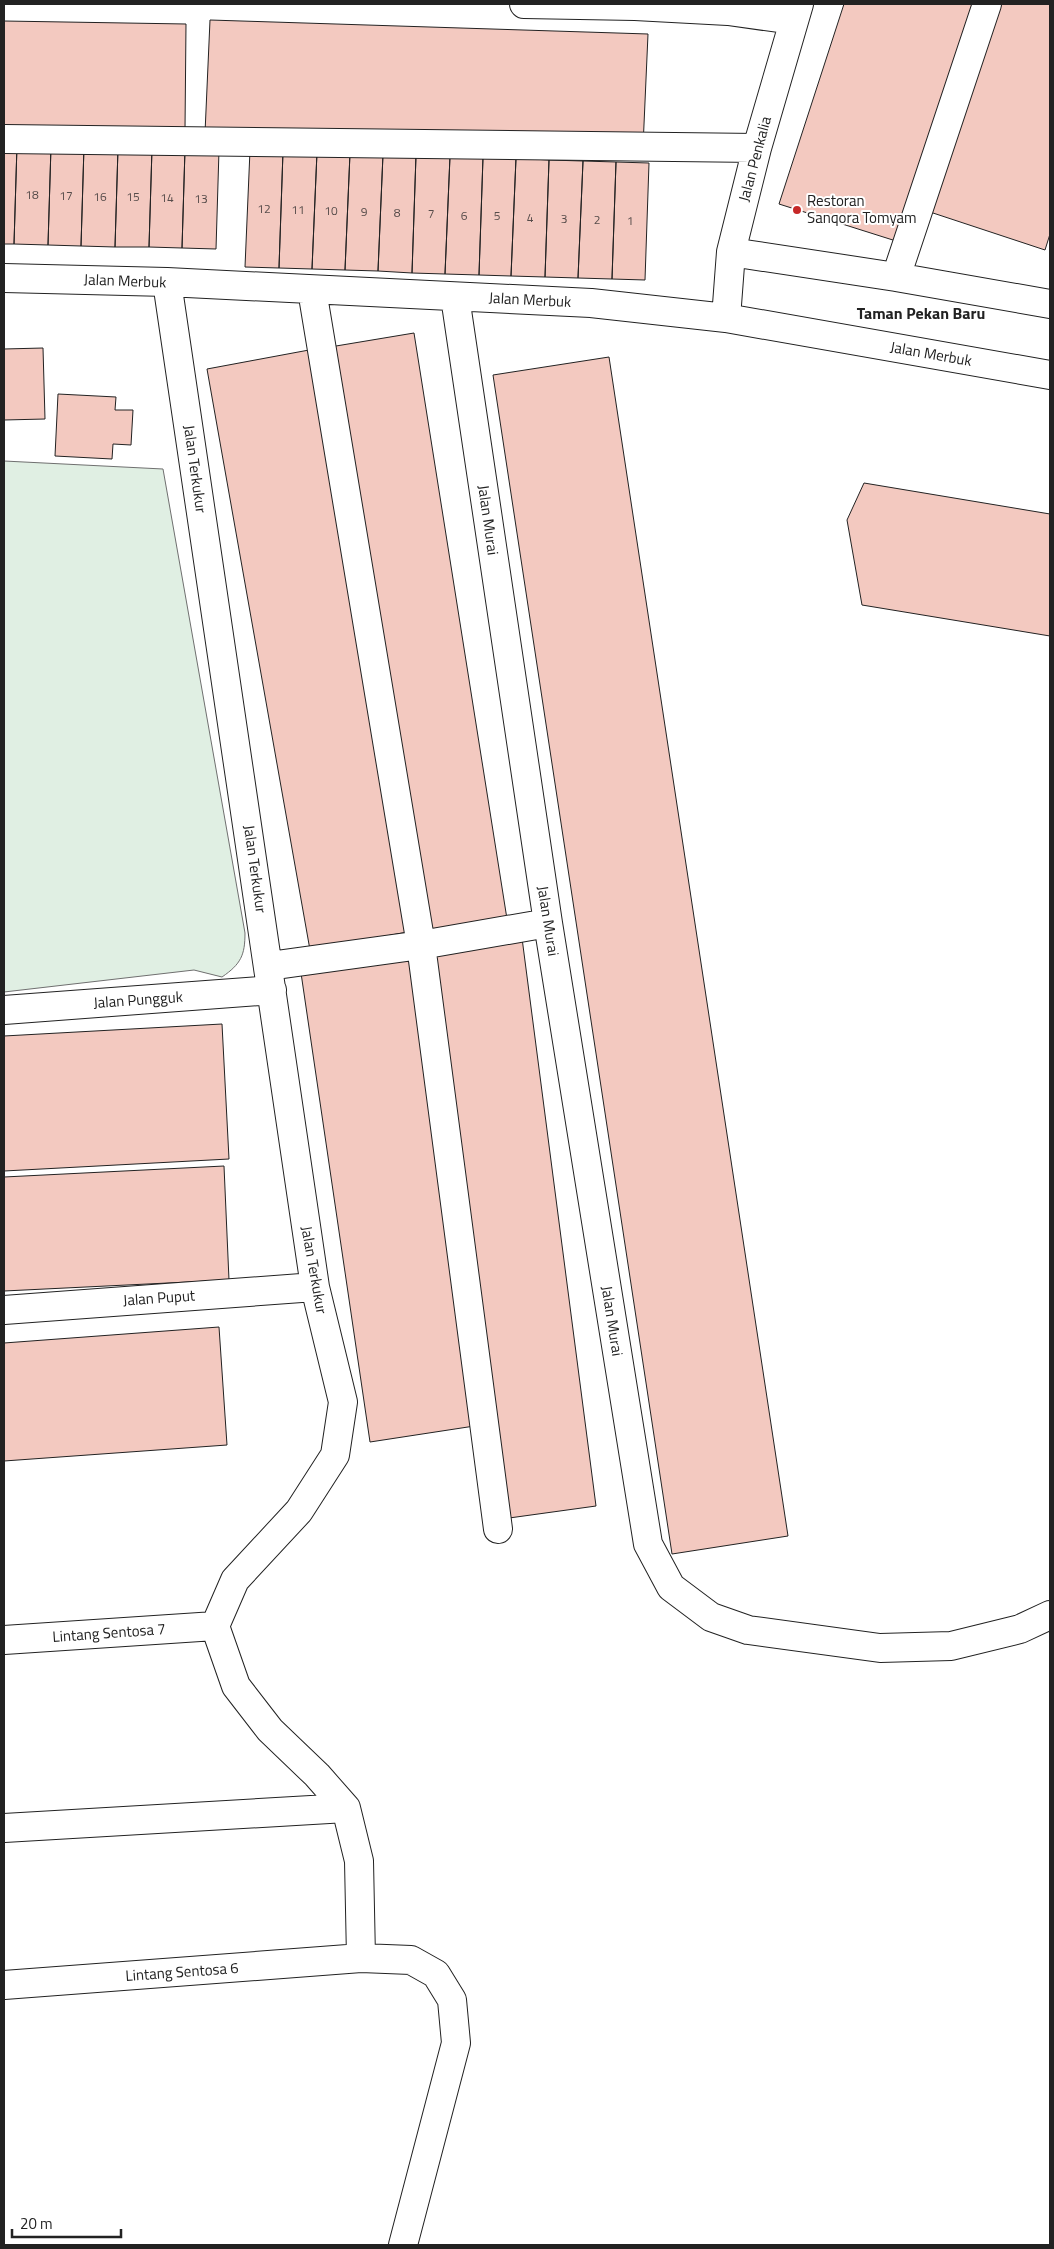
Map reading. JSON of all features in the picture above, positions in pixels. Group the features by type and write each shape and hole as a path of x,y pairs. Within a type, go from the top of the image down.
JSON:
{"street":[{"path":"524,4 635,5 728,11 796,12"},
{"path":"896,276 987,4"},
{"name":"Jalan Penkalia","path":"726,318 731,252 757,148 796,12"},
{"path":"4,139 757,148"},
{"path":"731,252 896,276 1050,304"},
{"name":"Jalan Merbuk","path":"4,278 167,282 591,303 726,318 1050,375"},
{"name":"Jalan Terkukur","path":"167,282 314,1287 343,1402 336,1455 299,1511 235,1580 214,1626"},
{"path":"312,290 421,945 498,1529"},
{"name":"Jalan Murai","path":"455,297 548,923 648,1544 670,1587 711,1617 748,1630 880,1648 951,1646 1020,1628 1050,1615"},
{"name":"Jalan Pungguk","path":"4,1010 270,978 421,945 548,923"},
{"name":"Jalan Puput","path":"4,1310 314,1287"},
{"path":"214,1626 236,1686 270,1730 317,1775 346,1808 359,1861 361,1958"},
{"name":"Lintang Sentosa 7","path":"4,1640 214,1626"},
{"path":"4,1828 346,1808"},
{"name":"Lintang Sentosa 6","path":"4,1985 361,1958 411,1960 436,1974 452,2000 456,2043 403,2245"}],"green space":[{"path":"4,461 163,469 245,933 241,958 234,968 222,977 194,970 4,992"}],"building":[{"path":"844,4 973,4 896,241 779,204"},
{"path":"1000,4 1050,4 1050,234 1045,250 930,212"},
{"path":"210,20 648,34 643,147 205,133"},
{"path":"4,21 186,24 185,129 4,126"},
{"path":"4,145 17,145 14,244 4,244"},
{"path":"17,145 51,146 48,245 14,244"},
{"path":"51,146 84,146 81,246 48,245"},
{"path":"84,146 118,148 115,247 81,246"},
{"path":"118,148 152,148 149,247 115,247"},
{"path":"152,148 185,149 182,248 149,247"},
{"path":"185,149 219,150 216,249 182,248"},
{"path":"250,150 283,151 279,268 245,267"},
{"path":"283,151 317,152 312,269 279,268"},
{"path":"317,152 350,153 345,270 312,269"},
{"path":"350,153 383,154 378,271 345,270"},
{"path":"383,154 416,155 412,273 378,271"},
{"path":"416,155 450,156 445,274 412,273"},
{"path":"450,156 483,157 479,275 445,274"},
{"path":"483,157 516,158 511,276 479,275"},
{"path":"516,158 549,160 545,277 511,276"},
{"path":"549,160 583,161 578,278 545,277"},
{"path":"583,161 616,162 612,279 578,278"},
{"path":"616,162 649,163 645,280 612,279"},
{"path":"414,333 507,919 422,933 330,347"},
{"path":"43,348 45,419 4,420 4,349"},
{"path":"309,350 413,931 310,950 207,369"},
{"path":"609,357 788,1536 672,1554 493,375"},
{"path":"58,394 116,397 115,410 133,410 131,445 113,444 112,459 55,456"},
{"path":"864,483 1050,514 1050,636 862,605 847,520"},
{"path":"522,938 596,1506 502,1519 428,951"},
{"path":"412,956 481,1425 370,1442 301,973"},
{"path":"222,1024 229,1159 4,1171 4,1036"},
{"path":"224,1166 229,1280 4,1291 4,1177"},
{"path":"219,1327 227,1445 4,1461 4,1343"}],"place":[{"name":"Restoran Sanqora Tomyam","path":"797,210"}],"district":[{"name":"Taman Pekan Baru","path":"921,313"}]}
